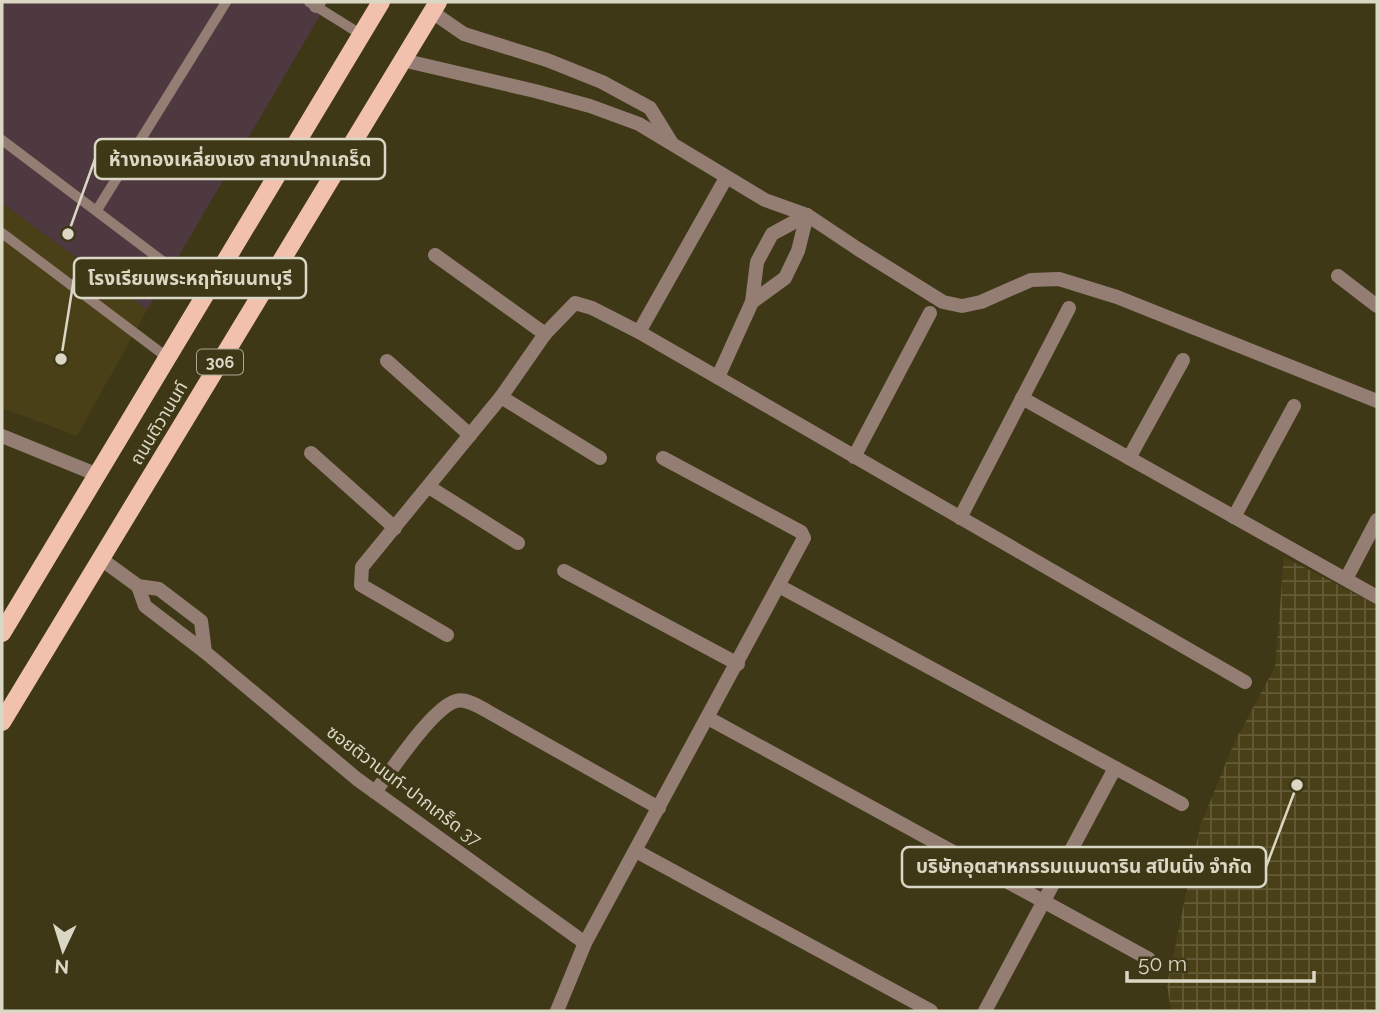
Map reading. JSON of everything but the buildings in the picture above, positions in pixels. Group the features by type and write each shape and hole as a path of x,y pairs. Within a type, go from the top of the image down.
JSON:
{"main road":[{"name":"ถนนติวานนท์","path":"2,632 381,2"},
{"name":"ถนนติวานนท์","path":"2,722 435,7"}],"street":[{"path":"435,7 464,34 591,77 650,108 674,146"},
{"path":"402,60 535,91 639,124 765,200 807,215 943,302 962,306 981,302 1031,280 1059,279 1117,297 1377,401"},
{"path":"639,332 726,178"},
{"path":"718,377 752,302 757,262 772,234 807,215"},
{"path":"752,302 785,278 798,251 807,215"},
{"path":"435,255 545,334"},
{"path":"1338,276 1377,306"},
{"path":"447,635 361,585 362,567 501,397 545,334 575,303 592,307 639,332 1245,682"},
{"path":"960,518 1069,308"},
{"path":"854,457 930,313"},
{"path":"1129,458 1183,360"},
{"path":"387,361 470,435"},
{"path":"501,397 600,458"},
{"path":"1022,398 1377,597"},
{"path":"1234,517 1294,406"},
{"path":"2,436 97,475"},
{"path":"312,453 395,528"},
{"path":"557,1011 585,943 804,538 802,532 663,458"},
{"path":"429,487 518,543"},
{"path":"1346,579 1377,520"},
{"name":"ซอยติวานนท์-ปากเกร็ด 37","path":"101,559 138,586 159,589 201,621 205,652"},
{"path":"564,571 738,663"},
{"name":"ซอยติวานนท์-ปากเกร็ด 37","path":"138,586 145,606 375,792 585,943"},
{"path":"779,586 1182,804"},
{"path":"375,792 439,710 458,700 487,710 659,808"},
{"path":"708,718 1149,959"},
{"path":"985,1011 1115,768"},
{"path":"636,851 932,1011"}],"lane":[{"path":"97,210 226,2"},
{"path":"315,3 362,35"},
{"path":"2,140 185,278 208,291"},
{"path":"2,233 168,358"}],"shaded area":[{"path":"2,2 328,2 147,310 2,203"},
{"path":"2,203 147,310 77,436 2,408"},
{"path":"1284,557 1377,605 1377,1011 1171,1011 1167,985 1200,827 1234,743 1275,667"}],"place":[{"name":"ห้างทองเหลี่ยงเฮง สาขาปากเกร็ด","path":"68,234"},
{"name":"โรงเรียนพระหฤทัยนนทบุรี","path":"61,359"},
{"name":"บริษัทอุตสาหกรรมแมนดาริน สปินนิ่ง จำกัด","path":"1297,785"}]}
